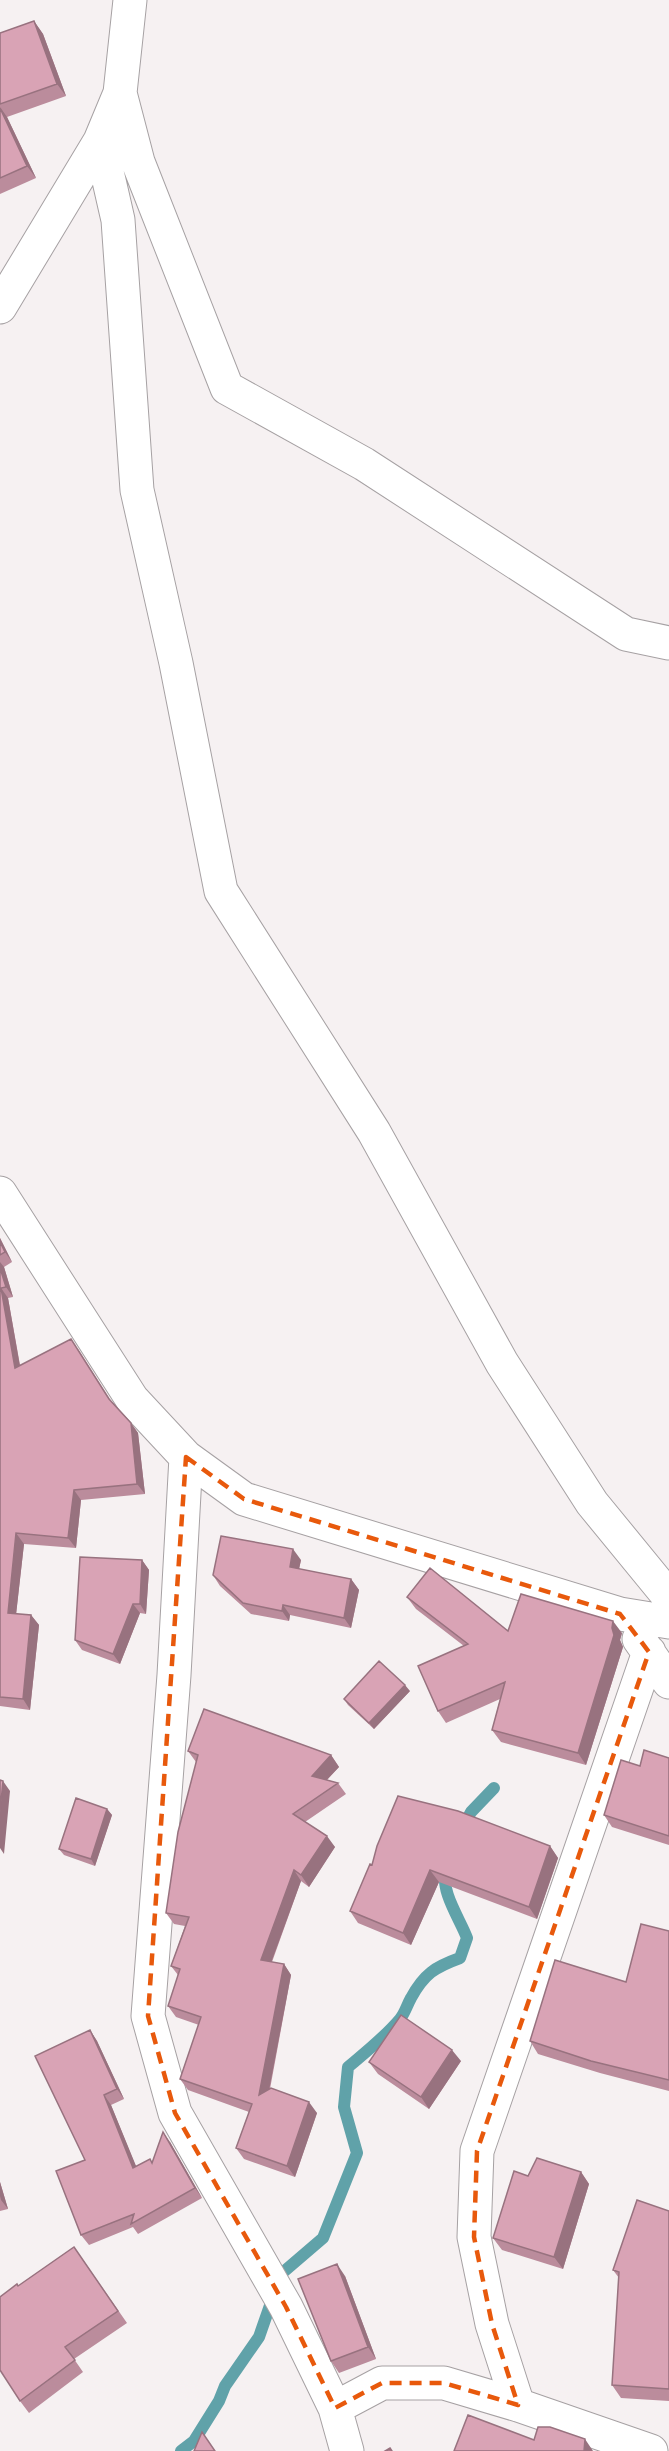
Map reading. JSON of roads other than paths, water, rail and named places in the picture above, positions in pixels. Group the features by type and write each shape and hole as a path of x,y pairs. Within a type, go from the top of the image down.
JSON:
{"street":[{"path":"0,307 100,141 120,93 130,15 129,0"},
{"path":"120,93 138,162 227,388 364,464 626,634 669,643"},
{"path":"100,141 118,220 137,490 176,663 221,891 374,1132 502,1363 592,1503 669,1597"},
{"path":"0,1193 132,1399 186,1457 244,1499 620,1614 669,1622"},
{"path":"186,1457 174,1675 148,2016 175,2113 286,2307 335,2408 347,2451"},
{"path":"620,1614 669,1682"},
{"path":"518,2405 492,2324 474,2237 477,2151 648,1652"},
{"path":"335,2408 382,2382 444,2383 518,2405 651,2451"}],"waterway":[{"path":"462,1829 471,1812 494,1788"},
{"path":"181,2451 194,2441 219,2401 225,2386 259,2337 281,2274 323,2238 357,2153 344,2107 348,2067 400,2019 416,1990 431,1972 460,1958 467,1938 448,1896 446,1871"}]}
